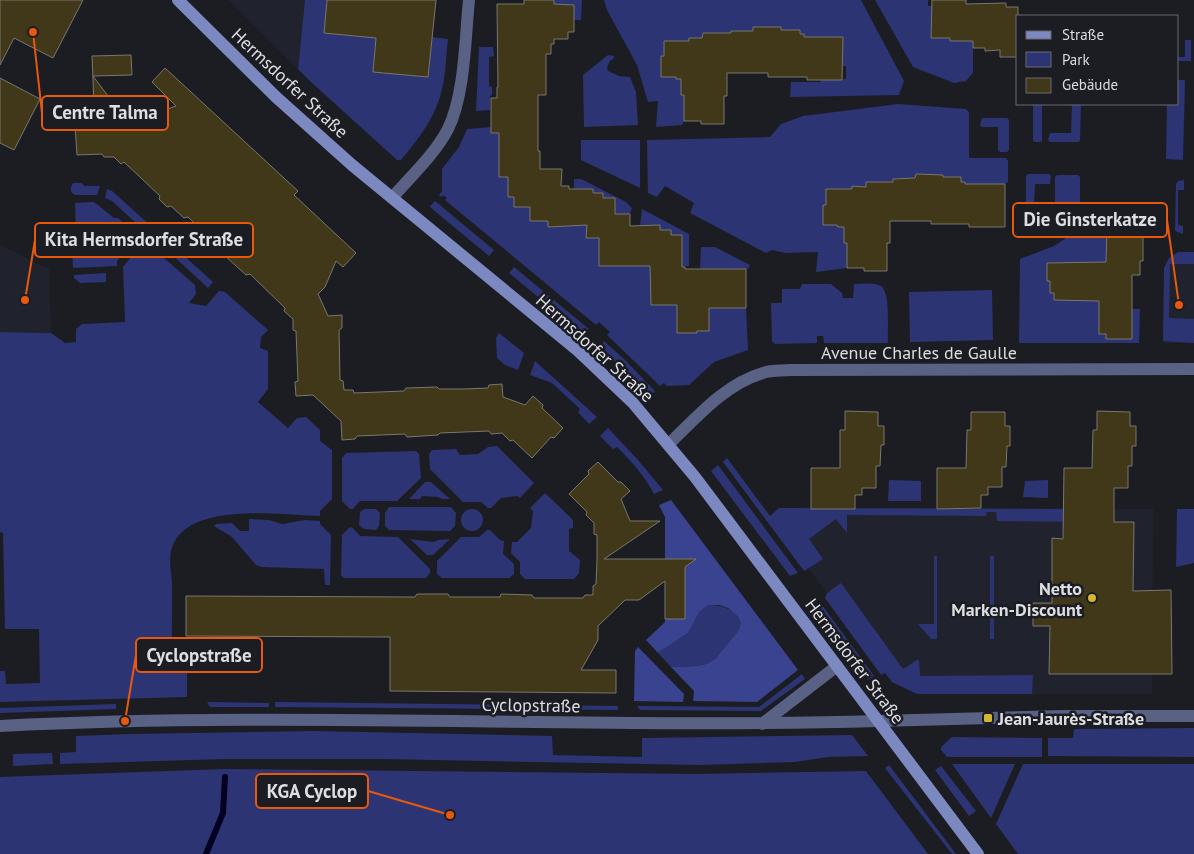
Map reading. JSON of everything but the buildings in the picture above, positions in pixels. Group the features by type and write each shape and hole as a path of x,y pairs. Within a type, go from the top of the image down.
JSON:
{"main road":[{"name":"Hermsdorfer Straße","path":"178,0 276,97 392,198 576,349 627,396 669,444 978,854"}],"street":[{"path":"392,198 435,148 447,130 454,113 460,84 469,0"},
{"name":"Avenue Charles de Gaulle","path":"669,444 720,396 744,380 765,372 790,370 1194,369"},
{"path":"762,724 836,666"},
{"path":"878,721 1055,716 1194,716"},
{"name":"Cyclopstraße","path":"0,726 198,720 762,724 878,721"}],"shaded area":[{"path":"229,0 305,0 298,69"},
{"path":"0,245 49,269 51,333 0,332"},
{"path":"1178,252 1194,252 1194,343 1163,343 1164,268 1169,258"},
{"path":"671,500 798,670 757,702 693,701 694,691 671,667 697,666 715,659 738,631 741,623 737,616 728,608 720,605 708,605 699,612 688,633 658,653 646,640 665,622 665,619 685,619 685,559 665,559 665,517 659,505"},
{"path":"779,508 1153,509 1152,694 917,694 892,682 770,516"},
{"path":"638,647 684,694 683,702 634,701 635,651"}],"green space":[{"path":"305,0 327,0 324,33 376,38 373,72 428,77 432,37 448,39 443,83 436,109 420,135 401,160 397,160 298,69"},
{"path":"554,0 582,0 581,20 574,20 574,5 554,4"},
{"path":"604,0 861,0 904,81 899,95 790,97 791,82 820,82 821,80 846,79 846,66 843,66 843,38 804,37 800,34 781,30 781,27 753,27 753,31 732,31 731,33 703,33 702,38 689,38 689,41 664,41 664,56 661,57 661,76 681,79 681,95 684,95 684,121 682,125 656,127 658,101 648,102 637,65 607,10"},
{"path":"875,0 928,0 928,6 932,6 931,38 950,38 951,41 973,41 973,73 966,81 954,83 913,67"},
{"path":"1185,40 1191,40 1191,61 1179,61 1179,57 1185,57"},
{"path":"479,47 493,47 494,56 489,57 489,86 492,87 490,110 476,111"},
{"path":"608,55 614,56 614,58 607,67 608,71 619,76 630,77 636,92 638,125 584,127 583,75"},
{"path":"1179,80 1185,80 1183,160 1166,159 1167,105 1179,105"},
{"path":"898,104 966,109 969,112 969,158 1006,158 1008,161 1008,182 1005,184 965,184 965,182 961,182 961,177 916,174 915,178 894,179 893,182 866,182 866,187 852,186 852,189 826,189 826,205 823,205 823,224 844,227 844,243 847,243 847,268 816,272 818,252 785,253 772,250 766,253 690,213 694,203 665,186 657,197 648,193 647,140 770,137 781,124 803,116"},
{"path":"1033,105 1042,105 1042,141 1035,142 1033,140"},
{"path":"1072,105 1081,105 1079,142 1050,142 1048,140 1050,133 1071,133"},
{"path":"982,118 1007,118 1009,120 1009,150 1007,152 1000,152 998,150 998,127 982,127 980,125"},
{"path":"491,127 491,133 499,133 499,177 508,177 508,197 514,197 514,207 530,207 530,221 548,221 548,227 587,225 586,238 603,238 599,245 599,266 626,266 653,262 651,305 670,305 670,301 680,301 677,313 677,333 709,331 709,308 746,308 748,350 714,362 689,385 667,386 664,383 660,386 607,335 610,332 599,322 596,325 445,200 447,198 443,195 441,197 439,195 442,191 442,169 459,147 467,129"},
{"path":"581,140 640,140 640,188 581,160"},
{"path":"1028,174 1049,174 1051,176 1050,184 1035,184 1034,204 1027,204 1026,202 1026,176"},
{"path":"1057,175 1078,175 1080,177 1080,212 1057,227 1027,227 1025,225 1025,213 1027,211 1055,210 1055,177"},
{"path":"574,179 581,179 626,202 632,208 630,214 615,214 603,198 603,193 574,189"},
{"path":"1184,180 1184,190 1178,190 1178,225 1183,226 1183,234 1175,231 1176,184 1178,181"},
{"path":"73,183 81,183 85,186 100,186 97,195 75,195 71,192"},
{"path":"107,189 112,191 151,226 146,232 112,201 105,198"},
{"path":"435,201 494,250 489,256 431,208 430,206"},
{"path":"94,202 127,226 127,230 116,243 125,252 117,261 117,266 73,268 72,245 76,238 75,203"},
{"path":"642,209 689,234 689,266 680,267 682,235 671,235 671,230 660,230 660,225 640,226"},
{"path":"1099,216 1136,216 1136,224 1112,224 1112,229 1107,229 1106,256 1109,264 1101,262 1047,263 1047,280 1050,281 1050,292 1102,301 1099,308 1099,333 1106,334 1106,339 1132,339 1132,309 1140,309 1139,343 1019,343 1020,259 1054,246"},
{"path":"157,235 162,236 213,282 208,288 154,238"},
{"path":"148,244 195,285 196,294 189,303 206,306 219,291 225,292 268,330 261,337 260,348 268,351 268,389 258,402 288,428 297,418 306,417 320,430 320,441 332,450 332,499 320,511 320,516 259,513 235,514 213,517 194,524 179,535 170,555 172,638 177,658 187,668 187,697 0,702 0,671 5,671 6,684 40,683 39,629 5,629 3,533 0,532 0,332 51,333 65,343 76,342 76,329 82,324 125,322 123,267 141,245"},
{"path":"701,247 715,247 750,265 748,269 700,269"},
{"path":"1178,252 1194,252 1194,264 1170,264 1169,318 1194,319 1194,343 1163,341 1164,268 1169,258"},
{"path":"514,267 589,329 582,333 509,273"},
{"path":"106,273 106,282 80,283 74,278 74,275"},
{"path":"802,284 831,284 842,293 843,298 853,298 854,284 881,286 886,296 887,304 888,343 824,343 823,336 817,336 817,343 775,344 772,341 771,303 782,303 782,289 800,289"},
{"path":"992,290 993,340 910,342 909,292"},
{"path":"499,333 524,353 518,370 505,365 497,358 496,338"},
{"path":"604,341 655,391 650,396 600,349"},
{"path":"535,361 597,417 589,424 578,412 580,409 552,383 530,375"},
{"path":"608,428 663,490 654,494 642,475 617,447 613,449 600,436"},
{"path":"497,446 534,483 520,498 517,496 501,498 491,508 488,508 481,502 463,502 430,469 429,454 432,450 456,449 460,455 478,454 488,447"},
{"path":"416,451 419,454 421,478 397,501 360,501 353,509 350,509 342,501 342,458 346,453"},
{"path":"727,458 770,516 779,508 1107,509 1104,522 997,521 996,512 987,512 986,516 847,515 847,533 836,519 809,539 823,559 804,571 723,462"},
{"path":"718,465 798,573 790,576 711,471"},
{"path":"889,480 921,481 921,501 888,501"},
{"path":"1048,480 1048,498 1023,497 1025,481"},
{"path":"425,482 431,482 450,499 422,496 420,499 409,499"},
{"path":"545,493 573,520 573,528 569,529 569,551 580,560 579,573 574,579 525,579 520,574 520,562 511,553 512,542 517,542 531,528 533,511 530,508"},
{"path":"389,507 451,507 456,513 455,526 450,531 389,530 385,526 385,513"},
{"path":"364,509 376,509 380,513 379,526 376,530 364,529 359,525 360,512"},
{"path":"472,509 480,512 483,520 480,528 472,531 464,528 461,520 464,512"},
{"path":"1177,509 1194,509 1194,563 1176,567"},
{"path":"249,519 269,520 282,524 305,520 320,521 320,524 331,535 330,585 325,585 324,569 262,567 256,565 232,537 214,526 216,524 232,523 240,531 249,531"},
{"path":"352,527 360,536 398,537 430,569 430,573 426,578 344,578 341,575 342,535"},
{"path":"487,530 490,530 500,540 504,541 503,554 514,564 514,574 509,578 442,578 437,574 437,561 461,537 479,537"},
{"path":"410,539 434,542 450,539 433,555 427,555"},
{"path":"934,556 937,556 937,639 931,639 918,624 934,624"},
{"path":"990,556 994,556 994,639 990,639"},
{"path":"841,583 903,669 919,660 920,676 1033,675 1032,694 917,694 892,682 885,673 881,675 825,598 827,593"},
{"path":"708,605 724,607 732,611 741,623 738,631 715,659 706,664 671,667 658,653 688,633 699,611"},
{"path":"822,605 874,676 868,680 818,613"},
{"path":"802,674 805,679 761,711 640,710 637,706 759,707"},
{"path":"207,702 269,703 269,707 210,707"},
{"path":"275,702 618,706 618,710 275,707"},
{"path":"116,704 116,709 0,713 0,708"},
{"path":"1194,728 1194,757 1048,756 1048,738 1073,738 1074,729"},
{"path":"313,731 552,736 553,755 642,757 642,738 852,735 868,756 828,757 795,762 699,765 382,759 225,759 60,764 60,753 76,752 76,736"},
{"path":"952,737 1042,738 1042,757 947,757 941,750 941,747"},
{"path":"52,753 53,764 13,766 13,754"},
{"path":"952,764 1015,764 991,818"},
{"path":"1023,764 1194,764 1194,854 1018,854 996,824"},
{"path":"889,765 956,854 952,854 885,768"},
{"path":"941,766 976,811 969,816 935,770"},
{"path":"224,769 698,774 866,771 928,854 0,854 0,777"}],"waterway":[{"path":"206,854 223,813 225,777"}],"place":[{"name":"Centre Talma","path":"33,32"},
{"name":"Kita Hermsdorfer Straße","path":"25,300"},
{"name":"Die Ginsterkatze","path":"1179,305"},
{"name":"Netto Marken-Discount","path":"1092,598"},
{"name":"Jean-Jaurès-Straße","path":"988,718"},
{"name":"Cyclopstraße","path":"125,721"},
{"name":"KGA Cyclop","path":"450,815"}]}
